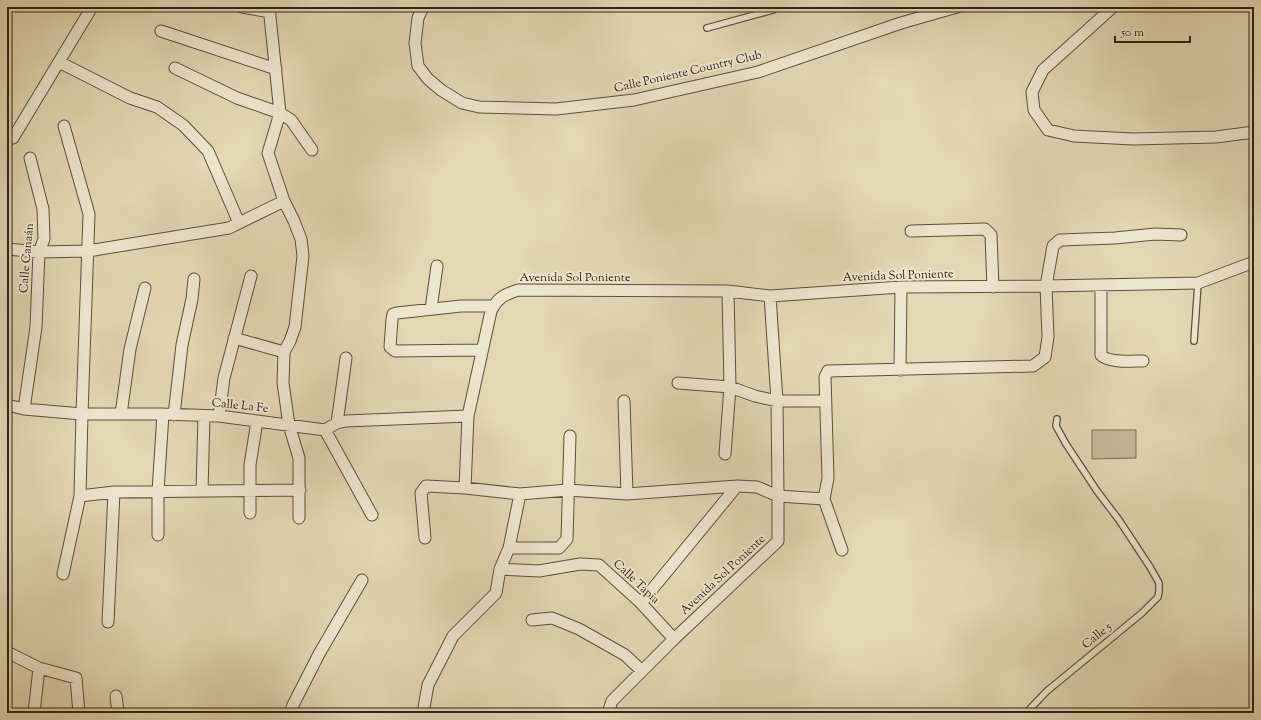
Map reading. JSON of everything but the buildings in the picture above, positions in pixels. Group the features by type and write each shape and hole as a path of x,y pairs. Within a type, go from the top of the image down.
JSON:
{"street":[{"path":"13,138 92,7"},
{"path":"242,7 269,9 280,113 268,153 284,201 301,239 303,256 295,327 284,352 283,383 289,424 299,458 299,518"},
{"name":"Calle Poniente Country Club","path":"423,7 418,18 415,43 418,66 428,79 441,90 462,103 479,107 556,109 634,100 758,72 901,23 957,7"},
{"path":"1113,7 1043,70 1032,92 1034,110 1048,130 1074,136 1133,139 1216,137 1254,132"},
{"path":"161,31 276,69"},
{"path":"59,62 130,98 157,107 183,125 208,151 239,223"},
{"path":"175,68 237,98 280,113 291,120 312,150"},
{"path":"63,574 80,496 89,214 64,126"},
{"name":"Calle Canaán","path":"24,409 36,327 39,252 44,239 43,209 30,158"},
{"path":"7,249 39,252 88,250 229,228 284,201"},
{"path":"911,231 985,229 991,235 993,286"},
{"path":"842,550 824,499 828,478 825,377 828,371 1033,366 1045,357 1048,336 1046,286 1053,246 1060,240 1115,238 1155,234 1181,235"},
{"name":"Avenida Sol Poniente","path":"493,306 496,301 505,294 518,290 728,291 770,296 901,287 1198,283 1254,262"},
{"path":"431,309 437,266"},
{"path":"219,416 224,378 251,276"},
{"path":"158,534 158,491 169,414 192,299 194,279"},
{"path":"1101,285 1101,355 1104,358 1111,360 1143,361"},
{"path":"900,370 901,287"},
{"path":"122,414 130,349 145,288"},
{"path":"725,454 730,387 728,291"},
{"name":"Avenida Sol Poniente","path":"608,713 612,701 674,639 778,541 777,401 770,296"},
{"path":"465,488 468,416 493,306 461,306 393,314 390,347 392,350 482,350"},
{"path":"234,338 284,352"},
{"path":"337,423 346,358"},
{"path":"678,383 730,387 755,396 777,401 825,401"},
{"path":"624,401 627,494"},
{"name":"Calle La Fe","path":"7,405 24,409 82,414 169,414 219,416 289,424 325,430"},
{"path":"202,491 204,416"},
{"path":"372,514 325,430 337,423 468,416"},
{"path":"250,513 250,466 257,421"},
{"path":"509,548 559,548 567,539 570,436"},
{"path":"425,538 421,493 426,486 465,488 520,494 568,490 627,494 737,486 756,487 778,496 824,499"},
{"path":"641,602 737,486"},
{"path":"80,496 114,492 300,490"},
{"path":"108,622 114,492"},
{"path":"423,713 428,685 453,636 496,593 500,568 509,548 520,494"},
{"name":"Calle Tapia","path":"500,568 539,571 580,564 599,565 641,602 674,639"},
{"path":"290,713 319,654 362,580"},
{"path":"532,620 552,618 579,629 625,655 642,671"},
{"path":"7,652 39,668 76,678 79,713"},
{"path":"34,713 39,668"},
{"path":"116,696 118,713"}],"lane":[{"path":"707,28 773,10 776,7"},
{"path":"1194,342 1198,283"},
{"name":"Calle 5","path":"1026,713 1047,691 1142,613 1158,597 1159,583 1150,567 1070,450 1056,426 1057,419"}],"shaded area":[{"path":"1092,430 1136,430 1136,458 1092,459"}]}
